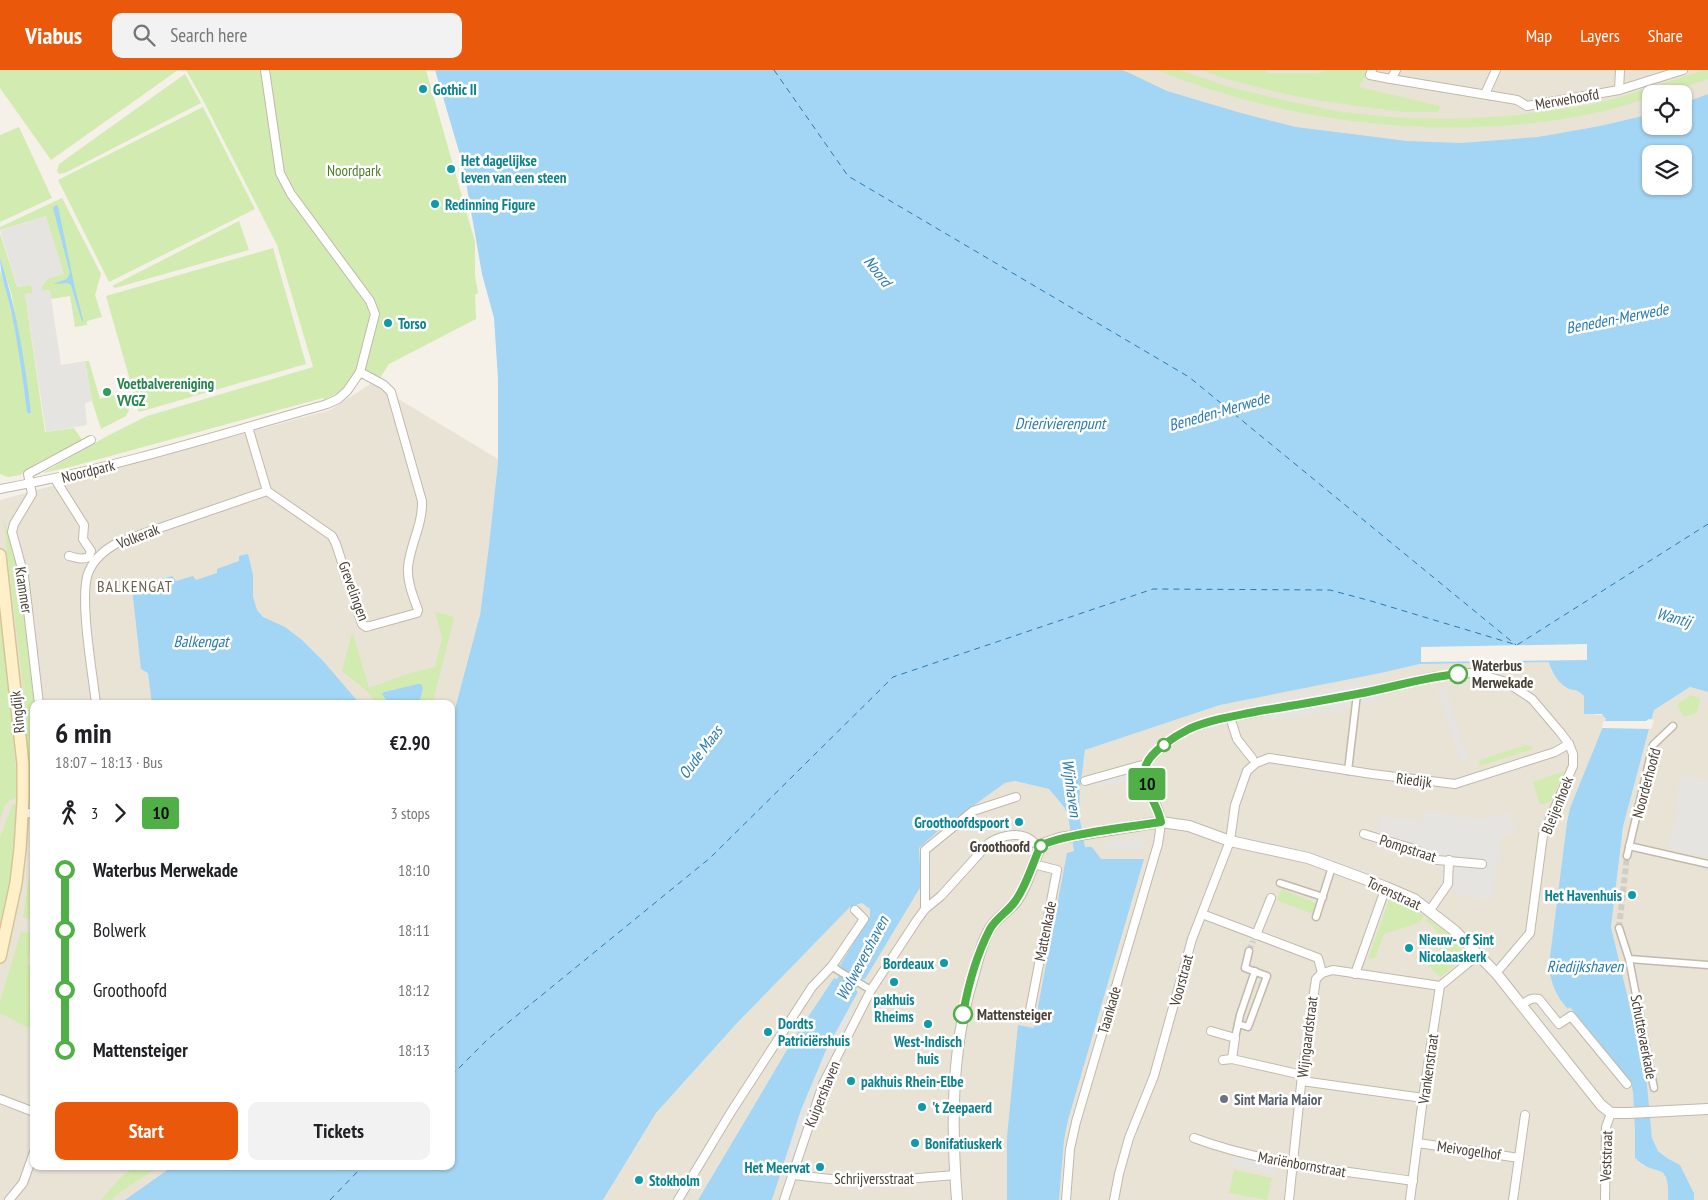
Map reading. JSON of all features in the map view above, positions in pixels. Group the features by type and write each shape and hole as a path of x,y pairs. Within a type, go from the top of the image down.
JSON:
{"main road":[{"name":"Ringdijk","path":"0,555 28,813 16,883 0,957"}],"street":[{"name":"Noordpark","path":"0,489 55,479 119,463 327,404 338,399 347,391 360,372 375,314 370,301 291,194 280,172 265,70"},
{"name":"Merwehoofd","path":"1372,70 1370,75 1517,100 1527,106 1619,90 1683,70"},
{"path":"1391,79 1396,70"},
{"path":"1485,94 1496,70"},
{"path":"1619,90 1620,70"},
{"name":"Grevelingen","path":"267,492 332,536 362,624 366,627 417,612 408,577 408,567 421,518 422,501 391,392 384,385 360,372"},
{"path":"248,427 267,492"},
{"path":"29,483 28,474 30,472 90,440"},
{"path":"55,479 84,525 83,539 91,551 86,558 81,559 69,556"},
{"name":"Krammer","path":"29,483 32,494 14,524 12,532 24,576 38,700"},
{"name":"Volkerak","path":"96,700 84,596 88,572 95,561 106,549 119,542 267,492"},
{"name":"Bleijenhoek","path":"1146,764 1153,754 1176,736 1196,727 1230,717 1358,694 1430,677 1470,673 1506,682 1532,699 1560,732 1573,754 1573,766 1544,836 1530,933 1496,973"},
{"path":"1348,771 1358,694"},
{"path":"1230,717 1237,739 1254,761"},
{"name":"Noorderhoofd","path":"1629,846 1653,745 1673,726"},
{"name":"Riedijk","path":"1254,761 1269,758 1348,771 1455,784 1553,753 1568,744"},
{"name":"Voorstraat","path":"1114,1200 1118,1174 1129,1138 1154,1076 1192,939 1230,841 1235,805 1247,771 1254,761"},
{"path":"1085,781 1146,764 1144,777 1160,815 1161,822"},
{"path":"925,909 925,850 974,811 1016,797"},
{"name":"Torenstraat","path":"1040,847 1051,841 1084,834 1161,822 1188,826 1230,841 1308,858 1386,886 1414,899 1455,931 1496,973 1601,1105 1611,1113"},
{"name":"Taankade","path":"1066,1200 1070,1150 1076,1122 1155,853 1161,822"},
{"name":"Pompstraat","path":"1364,834 1414,849 1437,860 1482,864"},
{"name":"Kuipershaven","path":"784,1200 823,1084 871,990 925,909 942,896 988,843 993,840 1020,836 1026,837 1040,847"},
{"path":"1627,856 1629,846 1708,864"},
{"path":"957,1200 954,1090 956,1051 965,1002 980,953 991,927 1015,902 1026,884 1040,847"},
{"path":"1430,910 1448,884 1449,860"},
{"name":"Mattenkade","path":"1029,1016 1057,870 1032,864"},
{"path":"1316,917 1332,867"},
{"path":"1280,883 1323,897"},
{"path":"1355,974 1386,886"},
{"path":"1254,938 1271,898"},
{"path":"678,1200 731,1112 812,987 832,966 864,920 855,910"},
{"path":"1202,914 1254,938 1318,958 1322,973 1333,970 1440,986 1478,955"},
{"name":"Schuttevaerkade","path":"1619,928 1629,958 1654,1088"},
{"path":"1238,1024 1248,1027 1267,976 1245,968 1250,951"},
{"path":"1629,958 1708,965"},
{"path":"832,966 871,990"},
{"path":"1255,971 1228,1059 1302,1078 1423,1098"},
{"name":"Wijngaardstraat","path":"1289,1200 1314,983 1322,973"},
{"name":"Vrankenstraat","path":"1410,1200 1440,986"},
{"path":"1522,1005 1534,998 1539,999 1559,1024 1570,1016 1627,1084"},
{"path":"1211,1031 1235,1038"},
{"path":"0,1100 30,1111"},
{"path":"1611,1113 1708,1109"},
{"name":"Veststraat","path":"1605,1200 1606,1126 1611,1113"},
{"path":"1513,1200 1525,1115"},
{"name":"Mariënbornstraat","path":"1194,1138 1229,1149 1292,1164 1412,1181"},
{"name":"Meivogelhof","path":"1418,1143 1519,1158"},
{"path":"9,1200 23,1183 30,1163"},
{"name":"Schrijversstraat","path":"793,1175 849,1181 894,1180 955,1175"}],"shaded area":[{"path":"1104,70 1708,70 1708,100 1692,105 1692,85 1642,85 1642,122 1618,130 1458,150 1298,135 1170,100"},
{"path":"46,216 64,274 47,279 42,286 42,291 50,290 61,365 85,361 92,401 85,403 87,425 46,432 25,294 32,293 32,287 29,285 17,287 0,230"},
{"path":"372,383 503,462 461,737 455,747 455,700 30,700 30,1170 206,1170 189,1200 0,1200 0,500 330,410"},
{"path":"1550,662 1551,670 1559,681 1567,688 1577,689 1584,696 1595,715 1604,715 1606,719 1570,808 1549,970 1570,1006 1631,1083 1633,1091 1635,1158 1642,1165 1659,1170 1666,1176 1669,1183 1668,1200 772,1200 801,1110 827,1048 858,992 856,990 861,979 865,979 919,848 938,831 1005,783 1015,781 1049,789 1064,807 1067,815 1081,825 1079,814 1080,790 1085,750 1220,705 1420,664"},
{"path":"1373,679 1374,685 1246,710 1244,704"},
{"path":"1445,686 1468,760 1460,762 1437,688"},
{"path":"1690,687 1708,692 1708,1200 1694,1200 1694,1192 1680,1165 1658,1151 1652,1138 1647,1100 1611,927 1623,827 1654,710"},
{"path":"1381,691 1382,698 1351,708 1266,720 1265,714"},
{"path":"1139,773 1140,780 1092,788 1091,781"},
{"path":"1681,774 1708,782 1707,858 1668,848 1679,807 1675,805"},
{"path":"1426,811 1428,813 1484,820 1509,812 1516,832 1514,834 1507,834 1501,839 1492,900 1461,896 1454,888 1451,891 1441,885 1442,872 1438,869 1416,856 1376,840 1379,816 1425,823"},
{"path":"1143,837 1144,848 1105,849 1105,842"},
{"path":"1252,838 1310,851 1381,877 1380,880 1248,840"},
{"path":"862,903 870,909 870,916 840,965 842,969 837,979 834,978 794,1038 698,1200 603,1200 656,1113 778,979 850,907"},
{"path":"848,1011 854,1014 827,1068 821,1065"},
{"path":"818,1075 824,1077 806,1118 790,1169 784,1167 798,1124 802,1125 798,1123 800,1116"},
{"path":"1235,1157 1277,1166 1275,1174 1233,1165"}],"green space":[{"path":"0,70 178,70 51,160 0,88"},
{"name":"Noordpark","path":"186,70 426,70 475,242 475,275 478,293 475,295 476,319 389,364 380,378 372,374 324,400 323,398 43,473 109,435 147,416 313,367 277,245"},
{"path":"1158,70 1180,70 1229,87 1336,111 1390,117 1446,119 1510,116 1590,105 1642,90 1642,100 1604,111 1549,121 1493,126 1436,127 1378,124 1321,116 1265,105 1210,89"},
{"path":"1202,70 1265,70 1268,73 1318,73 1327,70 1368,70 1359,87 1440,106 1439,112 1403,112 1322,101 1226,79"},
{"path":"1705,70 1708,70 1708,79 1690,85 1658,85"},
{"path":"185,74 201,103 65,173 59,174 57,171 59,164"},
{"path":"203,107 255,209 109,282 58,180"},
{"path":"19,127 52,198 0,222 0,135"},
{"path":"62,198 101,274 95,295 102,317 87,321 87,325 75,327 70,296 51,299 50,290 42,291 42,286 47,279 46,216 0,230 0,227"},
{"path":"239,221 249,250 115,288 112,286"},
{"path":"0,233 17,287 29,285 32,287 33,293 25,294 45,432 74,428 82,440 37,463 20,475 8,477 0,474 0,270 17,340 27,413 31,413 12,296 0,257"},
{"path":"273,248 306,364 139,412 106,296"},
{"path":"85,361 89,361 100,399 124,392 129,410 126,416 101,429 92,401"},
{"path":"3,516 21,583 34,700 30,700 30,777 24,694"},
{"path":"0,609 16,770 17,798 7,803 3,809 0,821"},
{"path":"435,612 452,616 454,619 433,700 420,700 423,688 418,684 384,692 383,694 387,700 374,700 366,690 342,671 353,634 369,688 407,674 435,667 442,638"},
{"path":"1691,695 1700,699 1697,713 1684,717 1677,704"},
{"path":"1526,745 1531,746 1533,749 1480,766 1479,763 1482,759"},
{"path":"1565,771 1550,802 1540,805 1533,782"},
{"path":"30,777 30,800 27,799"},
{"path":"13,804 17,804 11,872 0,926 0,837"},
{"path":"30,872 30,919 23,917"},
{"path":"1281,889 1319,904 1315,915 1277,900"},
{"path":"1393,898 1424,915 1419,923 1384,934 1375,958 1368,959 1389,900"},
{"path":"1428,918 1450,936 1466,953 1461,960 1440,949 1439,936 1433,926 1426,921"},
{"path":"21,932 30,933 30,951 27,964 30,965 30,1029 0,1013 0,1001"},
{"path":"1440,951 1459,962 1440,977 1426,964"},
{"path":"131,1170 154,1170 116,1195 112,1200 101,1200 119,1179"},
{"path":"1234,1170 1272,1178 1267,1200 1229,1193"}],"water":[{"path":"435,70 1123,70 1167,91 1296,127 1407,141 1461,143 1538,137 1642,116 1642,135 1692,135 1692,100 1708,94 1708,692 1690,687 1654,710 1623,827 1611,927 1646,1075 1652,1138 1658,1151 1680,1165 1694,1193 1694,1200 1668,1200 1668,1187 1664,1174 1649,1168 1635,1158 1633,1092 1631,1083 1570,1007 1568,1009 1564,1004 1554,988 1551,977 1549,965 1567,822 1570,808 1606,719 1602,714 1584,714 1584,696 1561,683 1553,673 1549,662 1420,664 1220,705 1085,750 1079,814 1085,847 1092,847 1101,859 1144,859 1068,1120 1064,1140 1059,1200 1007,1200 1007,1137 1018,1025 1034,1028 1067,853 1074,851 1068,816 1064,807 1049,789 1015,781 1005,783 938,831 919,848 921,886 865,979 860,980 856,990 858,992 827,1048 801,1110 772,1200 698,1200 794,1038 834,978 837,979 842,969 840,965 870,916 870,909 862,903 850,907 738,1022 656,1113 603,1200 125,1200 167,1170 455,1170 455,709 480,615 498,463 498,379 494,318 482,274 463,165"},
{"path":"56,205 58,206 82,322 71,285 68,283 53,284 67,279 70,273 53,208"},
{"path":"0,257 11,295 19,334 31,413 27,413 16,336 2,277"},
{"name":"Balkengat","path":"248,554 253,575 253,597 257,610 263,617 285,627 302,640 357,700 151,700 148,673 141,669 132,588 172,576 176,581 193,576 196,580 217,573 217,569 239,561 239,556"},
{"path":"418,684 421,684 423,688 420,700 386,700 382,694"}],"pier":[{"path":"1587,644 1587,660 1421,662 1421,647"},
{"path":"1649,719 1654,720 1651,729 1602,728 1603,721 1646,721"}],"ferry route":[{"path":"774,70 848,176 1189,377 1516,645"},
{"path":"455,1072 488,1039 710,858 893,677 1153,589 1330,590 1517,645 1708,524"},
{"path":"330,1200 359,1170"}],"tunnel":[{"path":"1619,928 1627,856"},
{"path":"1249,951 1253,941"}],"bus line":[{"name":"10","path":"963,1014 980,953 991,927 1015,902 1026,884 1040,847 1043,844 1060,838 1161,822 1160,815 1144,777 1146,764 1153,754 1176,736 1189,729 1230,717 1358,694 1430,677 1458,674"}],"place":[{"name":"Gothic II","path":"423,89"},
{"name":"Het dagelijkse leven van een steen","path":"451,169"},
{"name":"Redinning Figure","path":"435,204"},
{"name":"Torso","path":"388,323"},
{"name":"Voetbalvereniging VVGZ","path":"107,392"},
{"name":"Waterbus Merwekade","path":"1458,674"},
{"name":"Groothoofdspoort","path":"1019,822"},
{"name":"Groothoofd","path":"1041,846"},
{"name":"Het Havenhuis","path":"1632,895"},
{"name":"Nieuw- of Sint Nicolaaskerk","path":"1409,948"},
{"name":"Bordeaux","path":"944,963"},
{"name":"pakhuis Rheims","path":"894,982"},
{"name":"Mattensteiger","path":"963,1014"},
{"name":"West-Indisch huis","path":"928,1024"},
{"name":"Dordts Patriciërshuis","path":"768,1032"},
{"name":"pakhuis Rhein-Elbe","path":"851,1081"},
{"name":"Sint Maria Maior","path":"1224,1099"},
{"name":"'t Zeepaerd","path":"922,1107"},
{"name":"Bonifatiuskerk","path":"915,1143"},
{"name":"Het Meervat","path":"820,1167"},
{"name":"Stokholm","path":"639,1180"}],"district":[{"name":"BALKENGAT","path":"135,586"}],"water label":[{"name":"Noord","path":"878,271"},
{"name":"Beneden-Merwede","path":"1617,318"},
{"name":"Beneden-Merwede","path":"1219,411"},
{"name":"Drierivierenpunt","path":"1060,423"},
{"name":"Wantij","path":"1674,617"},
{"name":"Oude Maas","path":"700,752"},
{"name":"Wijnhaven","path":"1072,788"},
{"name":"Wolwevershaven","path":"862,958"},
{"name":"Riedijkshaven","path":"1585,966"}]}
